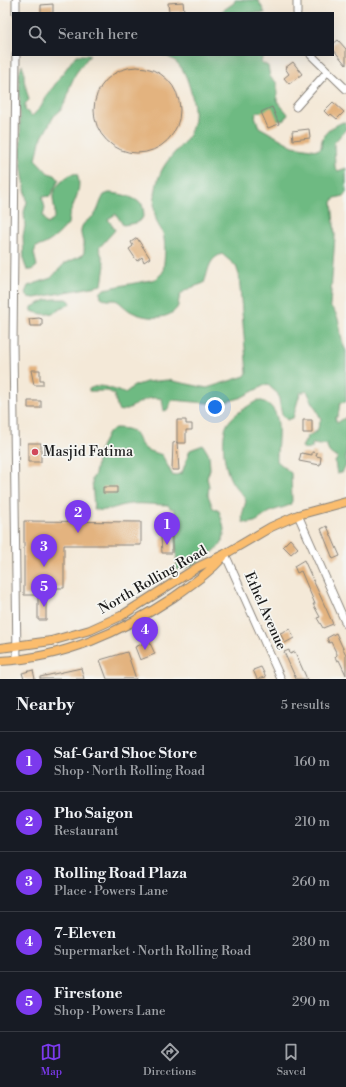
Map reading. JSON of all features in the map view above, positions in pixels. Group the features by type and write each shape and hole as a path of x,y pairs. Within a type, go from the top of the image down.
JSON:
{"main road":[{"name":"North Rolling Road","path":"0,648 16,648 52,641 90,630 121,616 198,567 225,554 259,534 298,515 346,502"},
{"name":"North Rolling Road","path":"0,661 37,657 76,647 120,630 157,608 204,576 225,554"}],"street":[{"path":"16,0 16,12"},
{"path":"297,0 297,12"},
{"path":"16,56 13,344 17,659"},
{"path":"312,56 326,72 346,89"},
{"path":"296,107 326,72"},
{"path":"298,515 344,614 346,624"},
{"name":"Ethel Avenue","path":"225,554 281,679"}],"green space":[{"path":"235,0 258,0 264,12 220,12 234,3"},
{"path":"75,56 89,56 76,73 70,86 67,99 61,110 54,116 40,141 36,160 48,173 55,175 59,180 50,196 42,197 45,208 43,216 47,224 51,222 55,215 53,196 58,185 71,174 77,174 79,187 68,224 50,241 36,247 34,253 37,266 32,270 27,270 24,262 23,236 25,226 24,212 27,202 21,162 19,74 22,65 29,100 25,104 25,110 32,116 41,107 46,97"},
{"path":"166,56 263,56 261,62 268,66 270,77 277,83 277,101 288,114 285,120 282,121 275,119 266,112 257,112 255,116 259,127 293,146 317,150 321,148 321,143 327,132 334,126 343,122 346,123 346,129 334,143 335,167 338,171 346,168 346,192 344,196 335,198 332,202 335,236 330,306 334,310 339,321 346,351 346,402 340,403 338,416 335,418 337,423 346,417 346,466 341,473 337,474 335,462 338,457 333,456 330,453 327,444 312,444 312,448 305,449 302,447 308,436 317,431 321,419 307,391 300,393 293,418 287,420 282,415 278,394 267,384 240,398 218,404 172,400 167,410 164,411 162,399 151,398 122,411 118,410 114,394 108,391 89,391 89,389 94,387 103,386 125,393 134,386 146,382 168,380 207,388 245,376 247,373 239,275 236,266 222,254 217,256 211,262 204,283 187,290 179,298 177,308 173,312 161,317 148,317 135,313 116,300 107,300 101,297 100,293 104,289 156,279 163,272 165,243 154,210 156,189 160,173 190,133 194,121 194,104 184,72 176,62"},
{"path":"109,193 123,195 134,199 142,204 144,213 142,219 136,223 123,225 116,214 108,219 115,230 99,248 105,265 102,285 35,298 28,297 25,293 28,286 51,278 64,264 83,255 84,248 81,233 82,227 96,213 104,195"},
{"path":"67,299 70,301 70,304 56,312 48,314 32,311 32,307 46,300"},
{"path":"258,400 267,403 273,409 276,416 278,425 277,461 291,473 292,501 290,505 270,512 254,522 247,523 243,522 242,516 246,501 232,481 226,466 224,435 231,419"},
{"path":"115,428 130,430 136,435 142,446 147,450 162,455 173,476 182,473 190,450 203,445 209,455 210,469 207,478 209,486 208,495 213,508 219,511 224,529 223,539 217,549 189,567 177,570 174,509 170,508 168,505 135,504 105,510 94,509 92,479 95,474 99,451 108,433"}],"building":[{"path":"183,2 184,11 169,12 168,3"},
{"path":"53,4 53,12 41,12 41,5"},
{"path":"338,40 346,49 346,65 334,50 334,43"},
{"path":"293,62 302,74 289,84 284,78 289,74 285,68"},
{"path":"137,67 153,70 161,74 173,86 177,94 180,110 177,126 173,134 161,146 153,150 137,153 121,150 113,146 101,134 97,126 94,110 97,94 101,86 113,74 121,70"},
{"path":"333,102 344,112 337,119 331,114 329,116 324,111"},
{"path":"272,107 279,124 268,128 261,112"},
{"path":"309,129 310,138 293,140 292,131"},
{"path":"137,238 150,258 144,262 142,257 137,261 129,249 133,246 131,242"},
{"path":"29,319 42,319 42,326 30,326"},
{"path":"31,370 40,370 40,380 43,380 43,385 34,385"},
{"path":"28,401 41,401 41,408 28,408"},
{"path":"177,420 186,420 186,424 192,424 192,430 186,430 186,443 177,443"},
{"path":"303,420 312,420 312,433 303,433"},
{"path":"177,442 179,470 172,470 173,443"},
{"name":"Masjid Fatima","path":"28,443 41,443 41,462 28,462"},
{"path":"312,452 317,453 316,456 321,457 320,465 299,461 301,453 312,455"},
{"path":"103,487 117,487 117,493 103,493"},
{"path":"24,521 141,522 141,545 64,545 64,588 54,588 54,595 46,595 46,620 38,620 38,595 24,595"},
{"path":"327,526 340,556 333,559 321,529"},
{"path":"172,536 172,553 162,553 161,537"},
{"path":"290,539 298,548 291,554 283,546"},
{"path":"304,560 333,624 323,628 317,618 320,617 313,604 315,604 301,571 297,573 294,566"},
{"path":"290,629 294,638 285,643 280,633"},
{"path":"336,633 346,655 346,675 339,660 337,661 335,657 337,654 331,642 329,643 327,638"},
{"path":"149,641 155,654 140,660 135,647"},
{"path":"289,650 290,654 295,652 307,679 296,679 284,652"},
{"path":"127,652 136,679 107,679 100,660"},
{"path":"261,667 266,677 257,679 253,670"},
{"path":"81,668 84,679 40,679 40,677"},
{"path":"33,670 35,679 24,679 22,673"}],"place":[{"name":"Masjid Fatima","path":"35,452"},
{"name":"Pho Saigon","path":"78,533"},
{"name":"Saf-Gard Shoe Store","path":"167,545"},
{"name":"Rolling Road Plaza","path":"44,567"},
{"name":"Firestone","path":"44,607"},
{"name":"7-Eleven","path":"145,650"}]}
